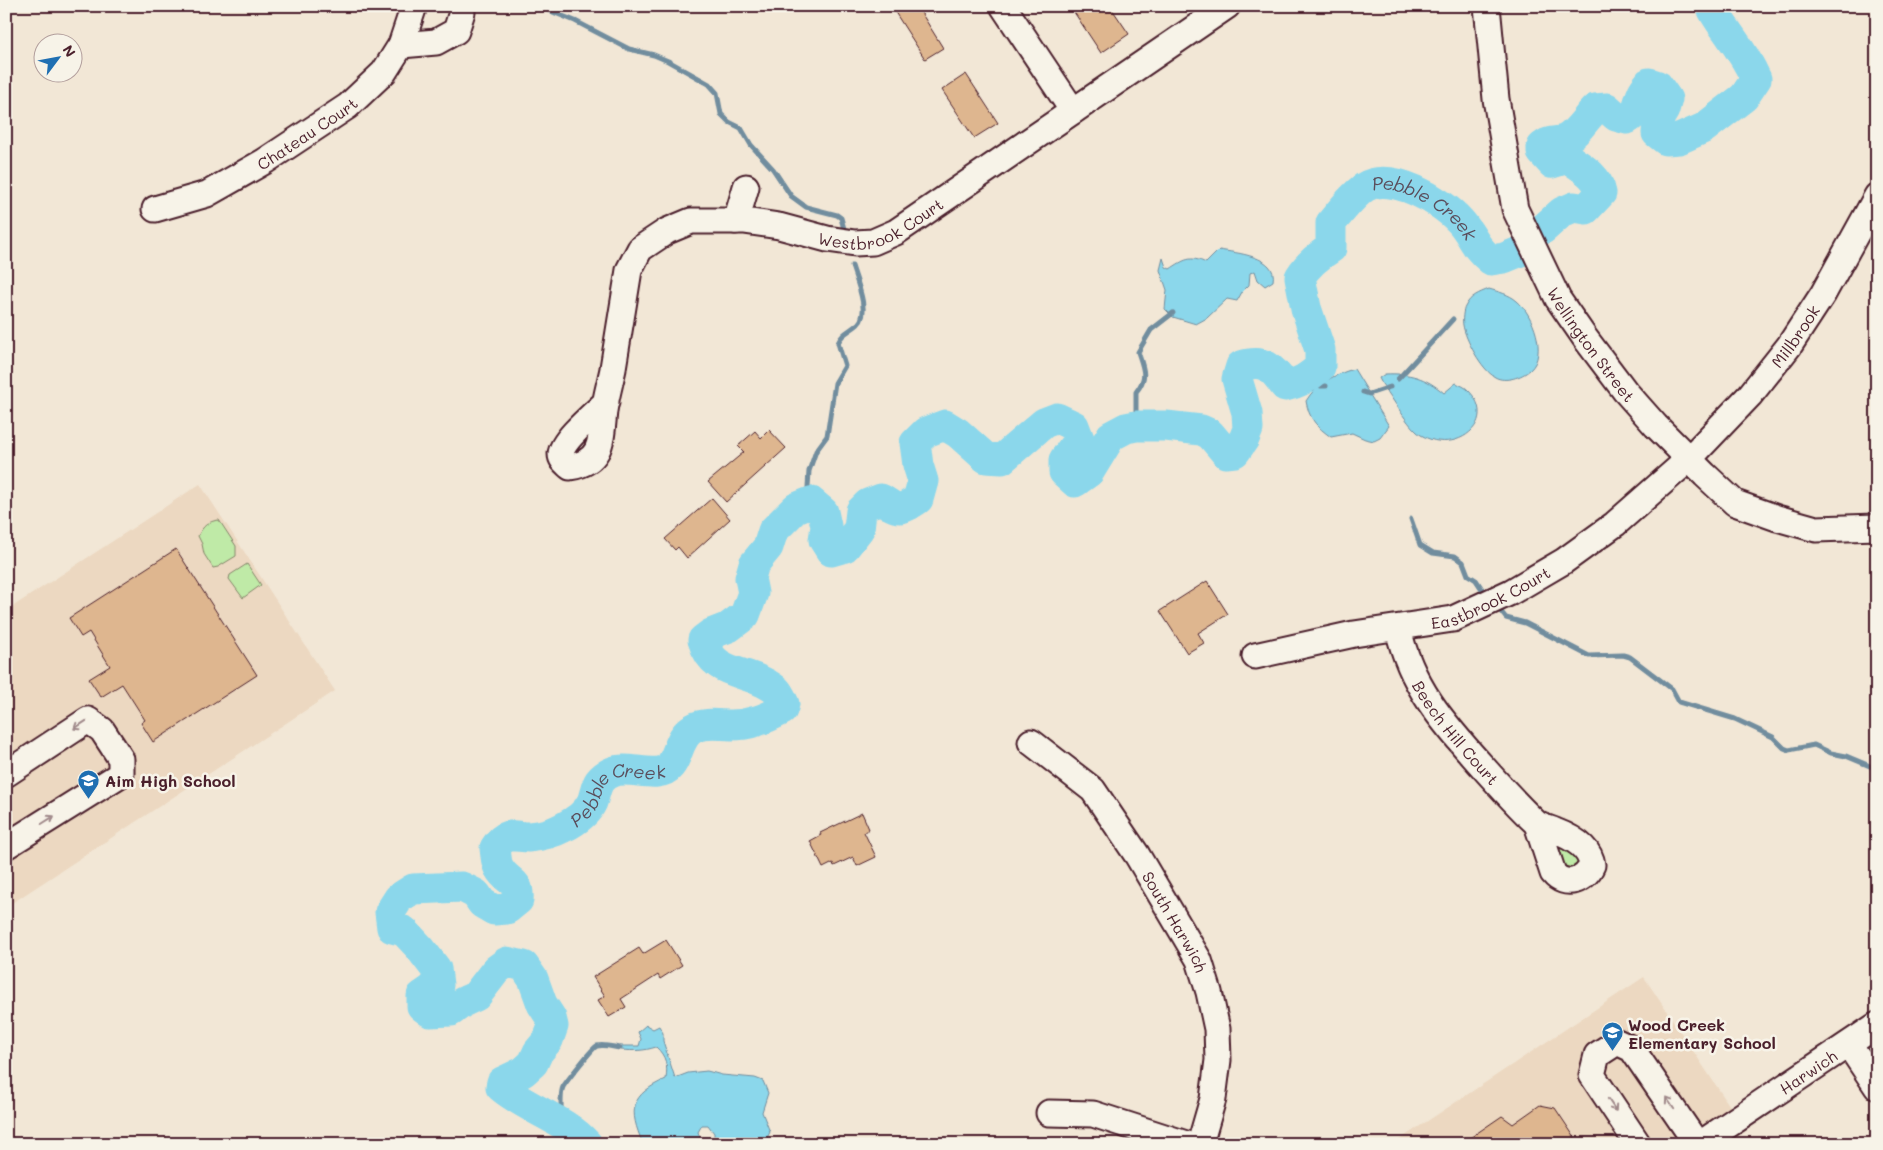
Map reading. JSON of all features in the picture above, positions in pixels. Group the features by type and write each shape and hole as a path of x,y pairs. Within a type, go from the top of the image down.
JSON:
{"street":[{"name":"Chateau Court","path":"155,208 207,194 265,161 348,106 384,72 401,45 414,6"},
{"path":"401,45 436,42 456,31 462,12 460,6"},
{"path":"1003,6 1073,111"},
{"name":"Westbrook Court","path":"606,402 629,270 640,249 667,231 691,221 736,221 779,226 827,239 855,243 873,242 896,232 1227,6"},
{"name":"Wellington Street","path":"1487,6 1496,99 1515,208 1558,299 1625,391 1656,426 1735,503 1816,529 1877,526"},
{"path":"736,221 746,188"},
{"name":"Millbrook","path":"1689,459 1750,395 1789,346 1823,294 1877,196"},
{"name":"Eastbrook Court","path":"1255,656 1344,636 1453,619 1511,592 1564,561 1616,524 1689,459"},
{"name":"Beech Hill Court","path":"1398,628 1406,657 1425,696 1470,753 1537,824"},
{"path":"6,774 88,720 102,730 121,759 121,774 6,846"},
{"name":"South Harwich","path":"1031,742 1093,790 1137,855 1199,960 1209,992 1217,1029 1218,1060 1213,1099 1200,1144"},
{"name":"Harwich","path":"1698,1144 1877,1025"},
{"path":"1638,1144 1592,1075 1597,1055 1617,1042 1632,1049 1698,1144"},
{"path":"1849,1045 1877,1087"},
{"path":"1049,1113 1094,1114 1186,1144"}],"shaded area":[{"name":"Aim High School","path":"200,484 335,691 6,907 6,611"},
{"name":"Wood Creek Elementary School","path":"1644,977 1745,1129 1736,1135 1742,1144 1393,1144"}],"green space":[{"path":"219,520 236,546 236,556 213,568 204,554 198,536 206,525"},
{"path":"247,564 261,585 243,598 229,579 230,575"},
{"path":"1551,838 1585,864 1566,876"}],"water":[{"path":"1219,250 1254,257 1263,261 1273,273 1273,281 1265,286 1258,280 1255,271 1250,273 1249,285 1237,301 1227,299 1207,318 1196,324 1173,317 1165,309 1167,290 1160,270 1163,258 1166,267 1170,269 1179,263 1191,259 1206,263"},
{"path":"1489,289 1507,295 1517,301 1533,324 1538,354 1530,370 1518,377 1499,379 1490,373 1475,354 1464,331 1464,308 1475,295"},
{"path":"1354,369 1389,426 1380,438 1374,441 1352,433 1331,437 1314,422 1307,407 1306,401 1321,385 1333,377"},
{"path":"1385,374 1402,374 1417,377 1444,393 1456,383 1463,386 1477,403 1479,414 1476,424 1469,432 1459,438 1447,441 1434,440 1421,435 1406,419 1382,384 1379,378"},
{"path":"646,1025 653,1029 659,1026 663,1033 663,1041 675,1078 688,1073 707,1071 722,1075 755,1078 763,1081 768,1093 762,1112 770,1132 764,1144 714,1144 714,1133 708,1125 702,1125 698,1132 702,1144 643,1144 635,1121 635,1104 645,1091 666,1079 666,1062 656,1047 630,1051 621,1050 620,1046 639,1046 641,1039 638,1032"}],"building":[{"path":"891,6 917,6 943,48 925,59"},
{"path":"1070,6 1110,6 1129,34 1101,53"},
{"path":"966,74 998,123 974,138 942,90"},
{"path":"769,430 786,448 726,502 708,482 744,452 738,446 755,431 761,438"},
{"path":"712,498 730,519 687,558 678,547 675,550 665,539"},
{"path":"176,549 257,675 153,742 141,723 145,720 122,684 101,697 89,679 110,666 89,632 81,637 69,618"},
{"path":"1207,581 1228,614 1198,633 1204,643 1187,653 1160,611"},
{"path":"862,813 869,829 864,832 876,857 857,866 853,857 834,866 833,863 823,868 810,841 821,835 820,833"},
{"path":"666,940 682,965 660,979 658,975 621,999 626,1007 609,1017 598,1000 605,996 593,977 639,948 643,954"},
{"path":"1540,1105 1555,1108 1579,1144 1461,1144 1502,1116 1513,1124"}],"waterway":[{"path":"538,6 575,21 629,49 654,55 668,61 709,84 717,93 721,114 729,122 741,128 751,145 773,169 791,196 806,207 837,215 841,218 844,229"},
{"name":"Pebble Creek","path":"1543,229 1562,212 1574,207 1586,209 1601,193 1593,177 1568,158 1552,163 1542,152 1542,147 1550,142 1564,140 1573,134 1595,109 1607,108 1616,116 1627,119 1636,111 1649,83 1658,86 1667,99 1664,110 1658,120 1657,133 1666,140 1679,139 1704,128 1744,97 1756,79 1744,56 1711,6"},
{"name":"Pebble Creek","path":"587,1144 568,1128 522,1102 501,1087 502,1082 523,1072 533,1063 538,1052 548,1040 553,1026 551,1018 542,1004 533,979 524,966 507,962 496,970 476,996 463,1002 451,1011 430,1012 422,1006 422,996 438,985 436,969 404,931 392,928 390,912 399,898 413,889 462,887 476,894 482,903 494,910 507,909 518,900 518,893 515,885 502,873 497,864 495,848 502,839 509,836 528,837 542,835 572,823 590,806 602,778 612,772 619,770 659,772 665,770 673,761 685,735 698,726 751,723 782,710 784,704 775,689 757,679 729,670 721,665 714,660 703,640 711,634 729,627 745,615 753,593 750,578 754,564 768,547 773,531 796,508 811,502 823,512 826,526 824,540 831,551 845,547 859,529 861,511 868,504 881,499 892,506 900,508 918,499 923,481 918,465 915,443 926,432 945,425 958,433 986,458 1002,459 1044,423 1057,418 1074,426 1079,439 1064,460 1064,472 1075,482 1089,472 1111,436 1126,428 1136,426 1166,426 1201,430 1210,434 1226,453 1235,452 1248,429 1247,413 1237,379 1241,366 1249,364 1267,366 1285,386 1304,379 1320,367 1320,350 1306,308 1300,277 1306,268 1331,248 1331,223 1356,195 1365,187 1376,183 1402,185 1429,197 1441,205 1460,221 1480,250 1491,260 1504,258 1521,251"},
{"path":"807,503 809,471 816,451 827,436 835,383 845,366 838,343 844,334 862,319 863,304 852,266"},
{"path":"1136,426 1136,392 1140,387 1144,373 1138,352 1151,330 1173,313"},
{"path":"1398,379 1453,319"},
{"path":"1310,377 1321,386 1326,386"},
{"path":"1363,392 1369,394 1390,387"},
{"path":"1411,519 1420,545 1433,553 1455,556 1463,562 1468,575 1476,580 1482,589"},
{"path":"1498,608 1506,618 1525,623 1589,656 1623,655 1630,657 1672,689 1679,702 1735,719 1773,737 1784,748 1789,750 1814,745 1877,769"},
{"path":"562,1125 562,1091 569,1079 597,1046 606,1045 620,1048"}],"place":[{"name":"Aim High School","path":"89,799"},
{"name":"Wood Creek Elementary School","path":"1612,1052"}]}
